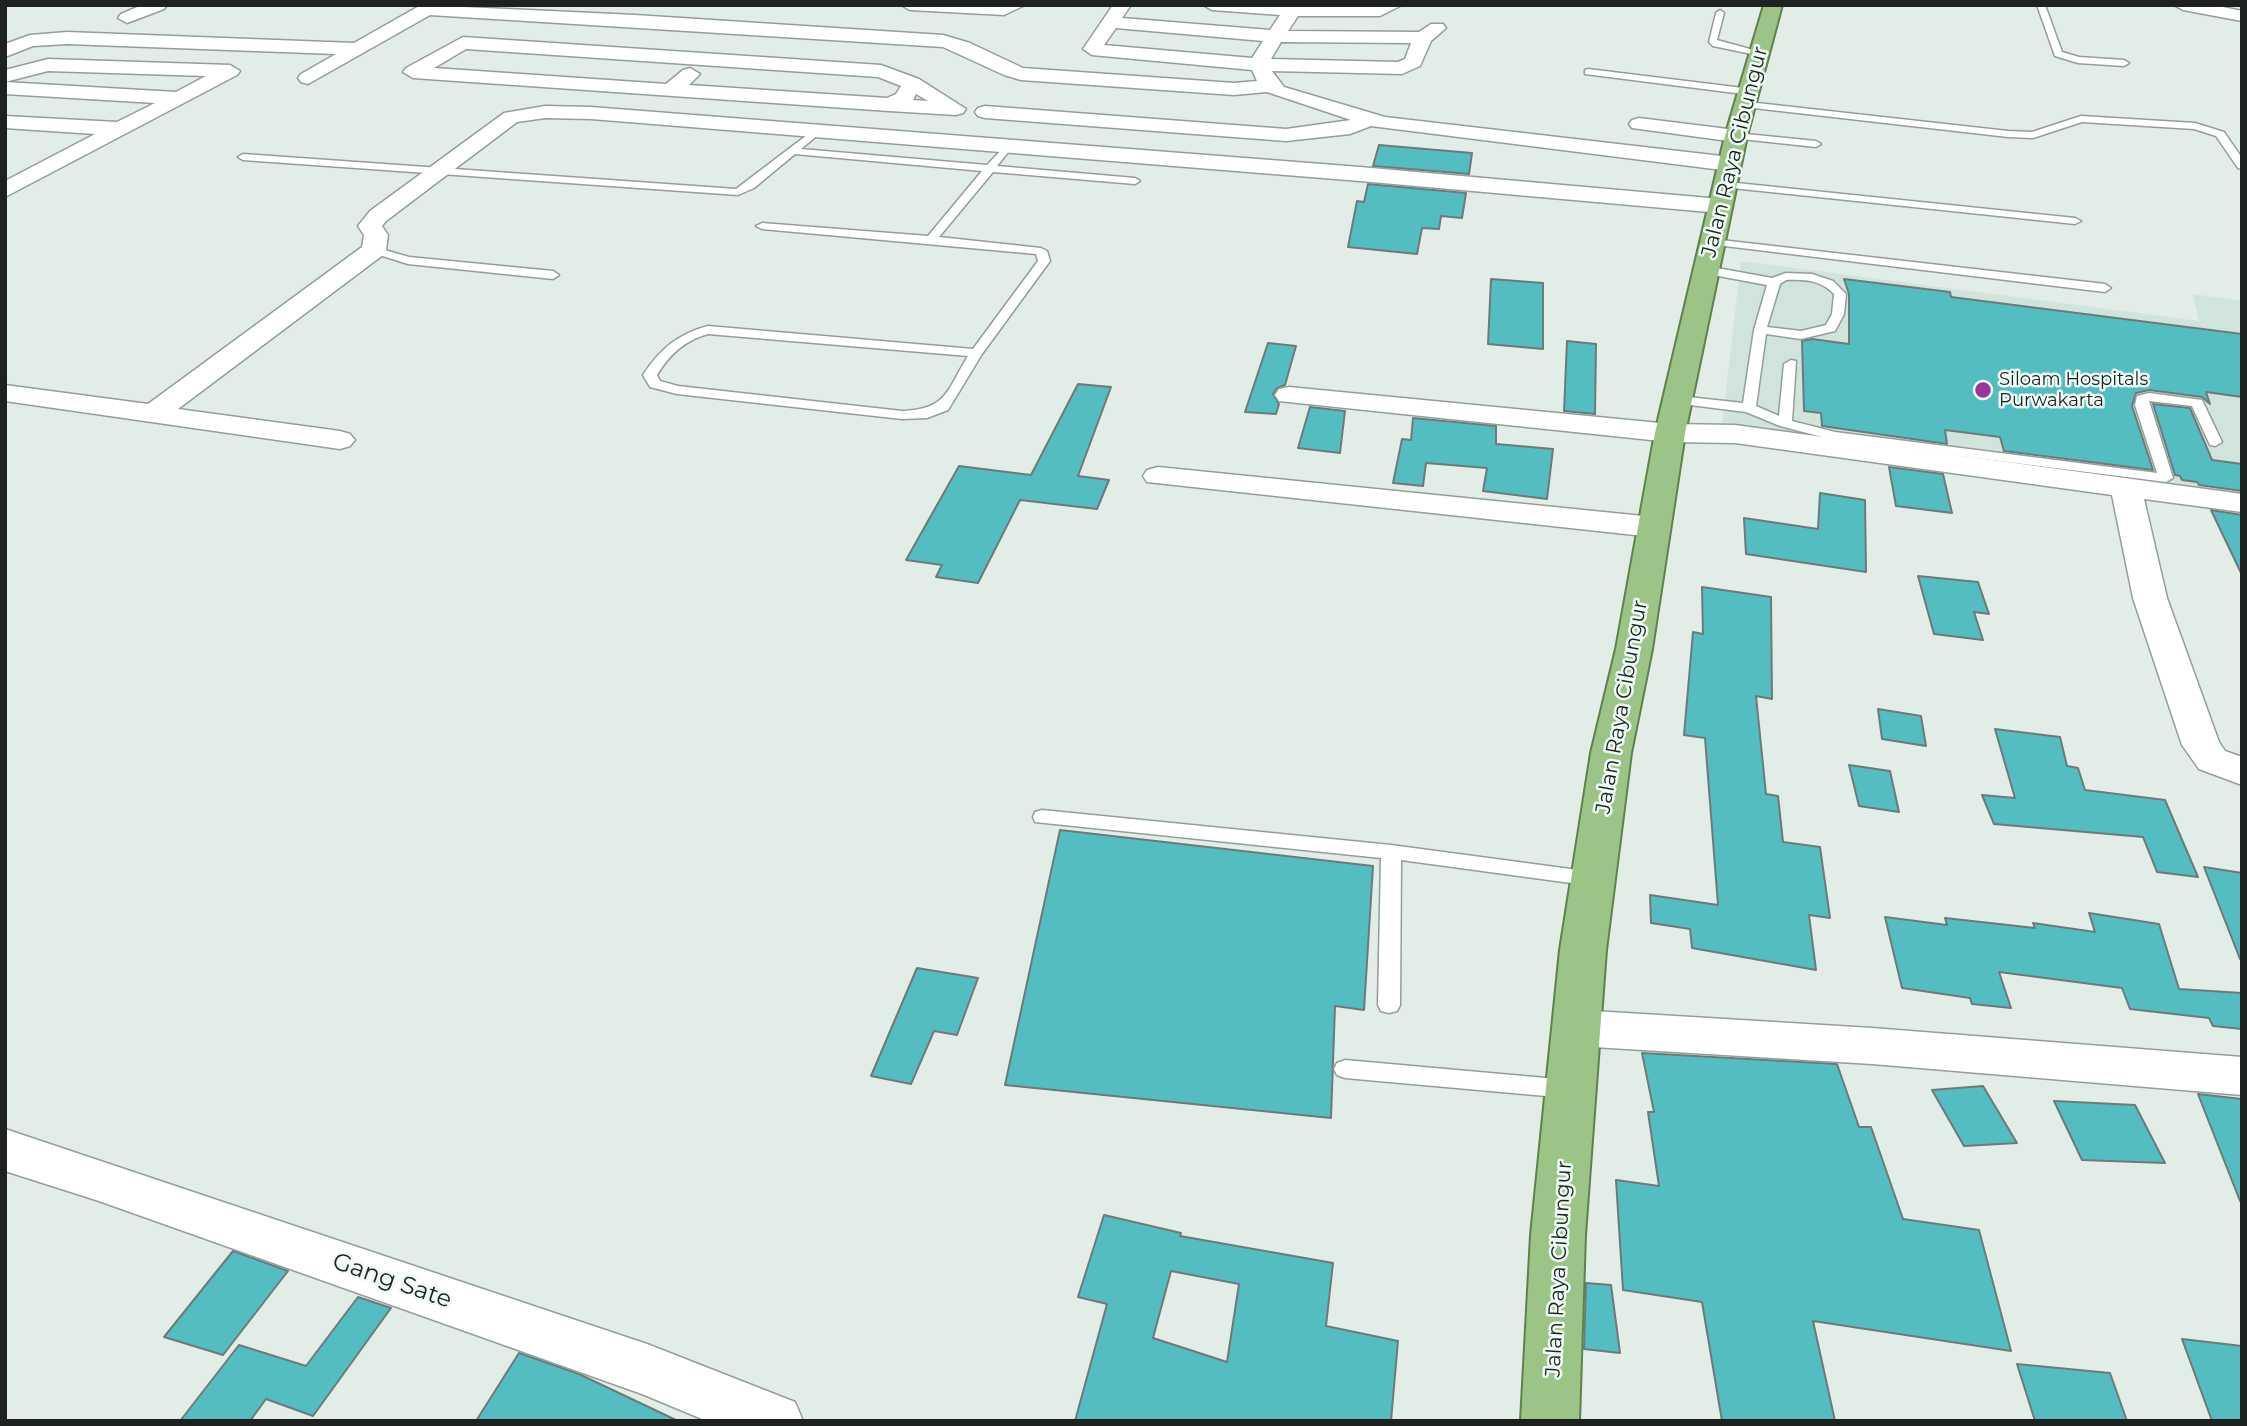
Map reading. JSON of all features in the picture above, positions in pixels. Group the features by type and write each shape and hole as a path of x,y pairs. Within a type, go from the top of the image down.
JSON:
{"highway":[{"name":"Jalan Raya Cibungur","path":"1550,1421 1558,1235 1583,950 1611,753 1634,649 1674,417 1758,54 1773,5"}],"street":[{"path":"127,18 158,5"},
{"path":"910,5 1004,10 1016,5"},
{"path":"1111,22 1274,36 1430,33 1413,62 1402,68 1261,65 1091,49 1122,5"},
{"path":"1212,5 1380,11 1393,5"},
{"path":"2183,5 2242,16"},
{"path":"308,78 430,7 513,13"},
{"path":"1294,8 1274,36 1261,65 1267,82 1274,88 1277,97 1291,106 1359,124 1729,175"},
{"path":"389,31 437,20 569,10 753,28 954,43 993,64 1021,74 1234,89 1274,88"},
{"path":"671,90 771,13"},
{"path":"5,51 30,41 67,38 356,49"},
{"path":"463,43 586,51 881,71 912,83 956,109 413,72 455,45 463,43"},
{"path":"545,80 586,51"},
{"path":"5,76 48,65 239,71 181,98 5,190"},
{"path":"889,105 904,98 912,83"},
{"path":"5,88 181,98"},
{"path":"985,112 1286,135 1359,124"},
{"path":"153,414 374,250 376,235 370,226 378,216 498,125 524,114 591,114 1008,146 1729,175"},
{"path":"5,122 122,129"},
{"path":"1639,124 1729,175"},
{"path":"17,142 51,125"},
{"path":"5,393 340,440"},
{"path":"1289,395 1674,417 1735,434 2242,503"},
{"path":"1158,476 1653,527"},
{"path":"2126,486 2150,598 2202,745 2212,760 2242,772"},
{"path":"1577,1028 1872,1046 2242,1076"},
{"name":"Gang Sate","path":"5,1150 647,1370 775,1421"}],"lane":[{"path":"2041,5 2058,54 2078,60 2124,64"},
{"path":"1720,13 1713,40 1716,44 1758,54"},
{"path":"1588,72 1729,175 2105,288"},
{"path":"1729,175 2008,134 2033,135 2081,119 2195,126 2220,134 2242,166"},
{"path":"243,157 738,192 750,186 815,131"},
{"path":"1729,175 1816,144"},
{"path":"931,240 1008,146"},
{"path":"793,150 1135,181"},
{"path":"1729,175 2075,221"},
{"path":"1729,175 1756,277 1774,283"},
{"path":"762,226 1041,251 1045,261 976,353 943,407 927,414 902,415 677,390 655,384 650,375 659,359 681,340 708,330 976,353"},
{"path":"374,250 408,260 553,275"},
{"path":"1749,408 1760,330 1774,283 1788,275 1804,276 1828,283 1836,288 1840,295 1835,323 1831,328 1812,335 1760,330"},
{"path":"1785,423 1791,364"},
{"path":"1674,417 1749,408 1785,423 1833,436 2166,478 2142,405 2142,399 2149,397 2197,402 2215,442"},
{"path":"1042,817 1391,852 1593,879"},
{"path":"1388,1005 1391,852"},
{"path":"1345,1069 1572,1089"}],"shaded area":[{"name":"Siloam Hospitals Purwakarta","path":"1741,261 2199,321 2193,294 2242,301 2242,498 1722,426"}],"building":[{"path":"1379,145 1472,153 1469,174 1373,166"},
{"path":"1368,184 1466,193 1462,218 1441,216 1439,229 1422,228 1417,254 1348,247 1357,201 1364,202"},
{"path":"1491,279 1543,283 1543,349 1488,344"},
{"name":"Siloam Hospitals Purwakarta","path":"1844,279 1950,292 1951,297 2242,334 2242,397 2206,392 2210,404 2202,397 2149,390 2136,393 2132,406 2153,470 2004,451 2000,437 1945,430 1947,444 1822,426 1821,413 1804,411 1802,341 1812,339 1849,344 1849,294"},
{"path":"1567,341 1596,344 1595,414 1564,411"},
{"path":"1268,343 1296,346 1285,385 1277,388 1273,394 1279,404 1276,414 1245,412"},
{"path":"1078,384 1111,387 1078,476 1109,480 1097,509 1020,500 978,583 936,577 942,565 906,560 959,466 1031,475"},
{"path":"2153,404 2190,408 2212,460 2242,464 2242,491 2199,485 2175,475"},
{"path":"1310,407 1345,411 1340,453 1298,448"},
{"path":"1413,418 1496,426 1496,444 1553,449 1547,499 1483,491 1487,468 1426,463 1423,486 1393,483 1402,439 1411,440"},
{"path":"1889,467 1943,474 1952,513 1896,506"},
{"path":"1820,493 1865,500 1866,572 1746,554 1744,518 1818,529"},
{"path":"2211,510 2242,515 2242,575"},
{"path":"1918,576 1978,582 1989,614 1974,612 1983,640 1934,634"},
{"path":"1702,587 1771,597 1772,699 1756,696 1766,794 1778,796 1783,842 1820,847 1830,918 1809,915 1816,970 1692,948 1690,929 1651,923 1650,895 1718,905 1705,738 1684,735 1693,632 1703,634"},
{"path":"1878,709 1921,716 1926,746 1882,739"},
{"path":"1995,729 2060,737 2067,766 2078,768 2085,790 2165,800 2198,877 2157,872 2143,837 1994,824 1982,795 2015,798"},
{"path":"1849,765 1890,771 1899,812 1859,806"},
{"path":"1060,830 1373,866 1364,1010 1335,1006 1331,1118 1005,1085"},
{"path":"2204,867 2242,873 2240,959"},
{"path":"2089,913 2159,924 2179,989 2242,993 2242,1029 2213,1026 2209,1018 2130,1009 2122,988 1999,972 2011,1008 1972,1004 1970,998 1902,988 1885,917 1947,925 1945,918 2035,928 2033,923 2095,932"},
{"path":"917,968 978,978 957,1035 934,1031 911,1084 871,1076"},
{"path":"1642,1053 1837,1064 1859,1127 1871,1127 1903,1219 1979,1230 2011,1351 1813,1321 1835,1421 1722,1421 1702,1302 1623,1290 1616,1180 1659,1186 1648,1112 1654,1112"},
{"path":"1983,1086 2017,1143 1964,1146 1932,1090"},
{"path":"2198,1094 2242,1099 2240,1201"},
{"path":"2054,1101 2135,1105 2165,1163 2082,1160"},
{"path":"1104,1215 1181,1233 1180,1236 1333,1263 1326,1326 1398,1341 1391,1421 1075,1421 1107,1304 1078,1297","holes":["1171,1271 1239,1284 1227,1362 1153,1338"]},
{"path":"233,1251 288,1271 223,1355 164,1337"},
{"path":"1586,1283 1611,1285 1620,1353 1584,1349"},
{"path":"358,1297 391,1308 313,1416 266,1399 250,1421 180,1421 239,1345 306,1366"},
{"path":"2182,1339 2242,1346 2242,1421 2212,1421"},
{"path":"519,1353 579,1374 678,1421 476,1421"},
{"path":"2017,1364 2110,1373 2127,1421 2035,1421"}],"place":[{"name":"Siloam Hospitals Purwakarta","path":"1983,390"}]}
